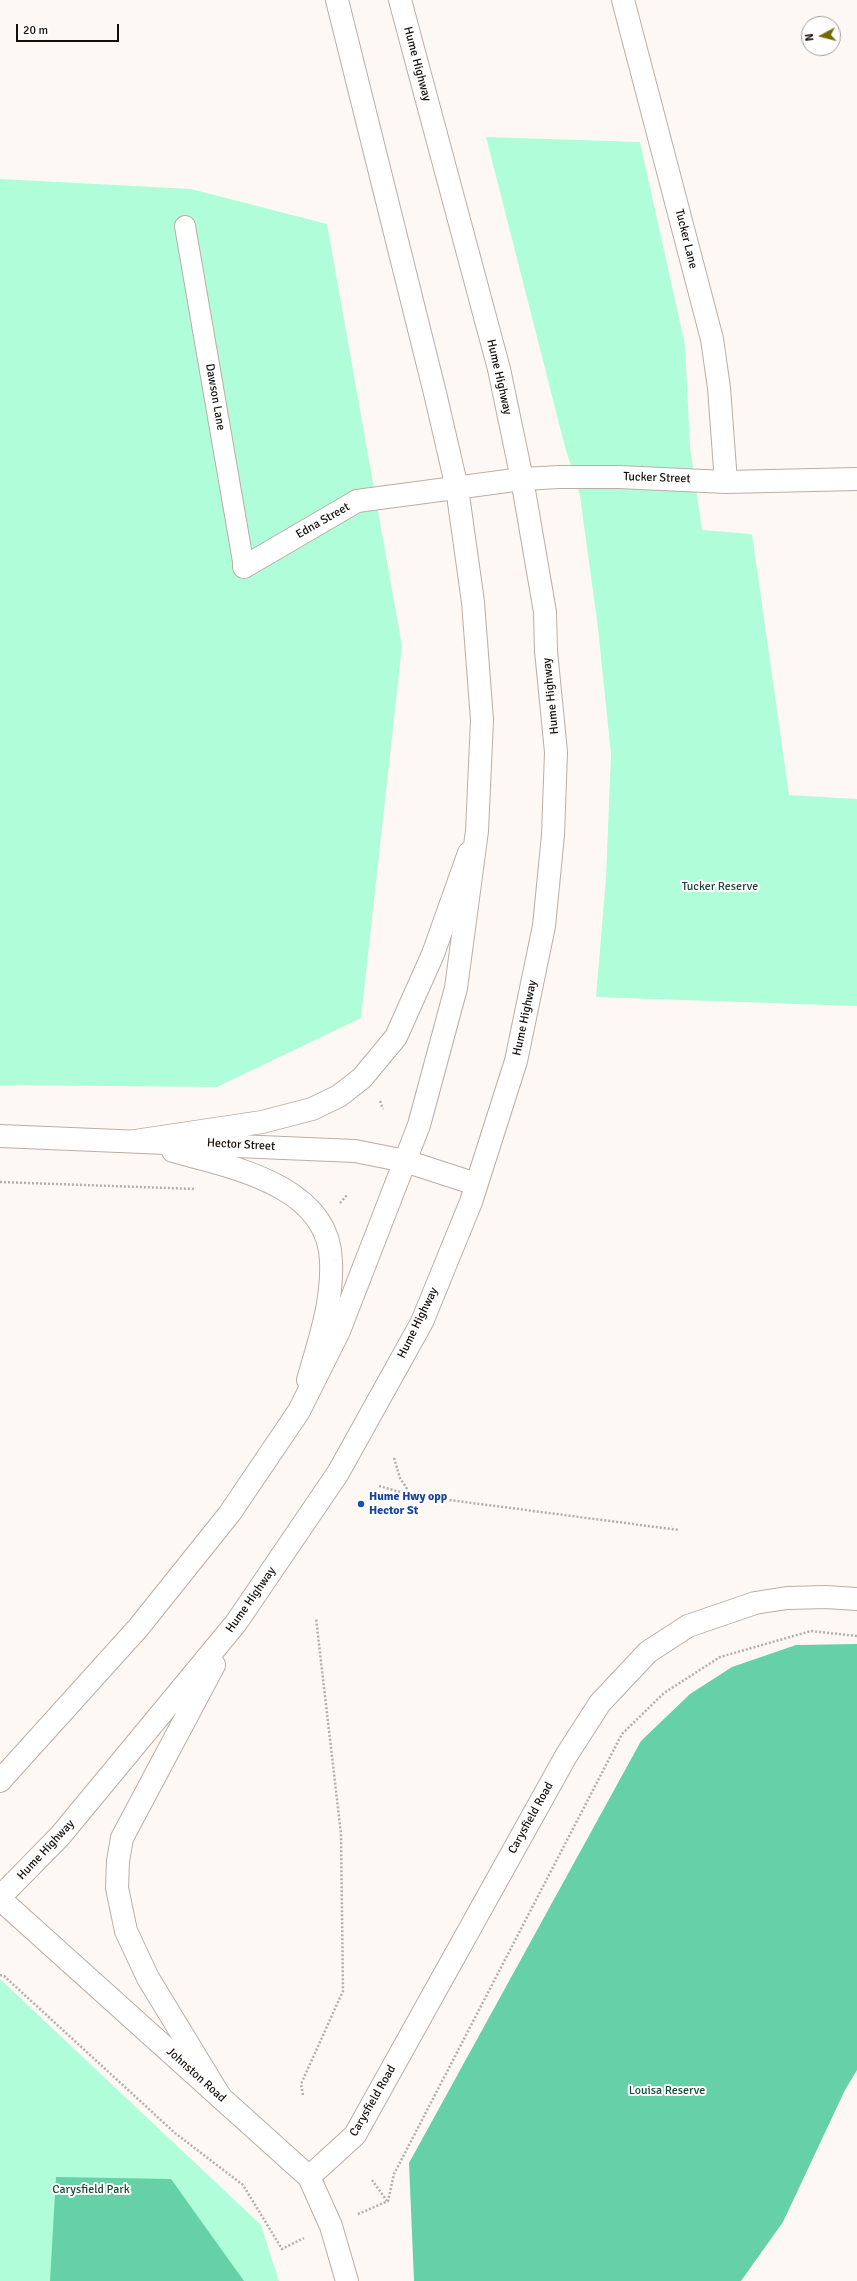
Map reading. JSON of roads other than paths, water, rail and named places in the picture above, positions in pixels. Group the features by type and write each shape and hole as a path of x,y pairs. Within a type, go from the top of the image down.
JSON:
{"main road":[{"path":"0,1781 152,1610 230,1513 299,1412 338,1331 419,1124 438,1061 456,988 477,831 482,720 473,602 457,488 435,393 337,0"},
{"name":"Hume Highway","path":"0,1898 60,1836 236,1623 338,1473 422,1322 494,1136 516,1061 544,926 553,835 556,752 546,651 545,612 522,479 499,369 400,0"},
{"name":"Tucker Lane","path":"623,0 712,339 720,396 726,482"},
{"name":"Tucker Street","path":"457,488 522,479 619,477 726,482 857,479"},
{"name":"Edna Street","path":"244,567 357,501 457,488"},
{"path":"136,1141 262,1122 312,1109 339,1096 362,1078 396,1037 433,954 477,831"},
{"name":"Hector Street","path":"0,1136 355,1151 405,1161 476,1184"},
{"path":"136,1141 235,1168 288,1191 304,1203 319,1219 328,1241 332,1260 330,1292 324,1326 299,1412"},
{"name":"Carysfield Road","path":"310,2177 355,2135 566,1756 600,1703 648,1652 688,1626 755,1604 786,1598 857,1599"},
{"path":"221,2098 148,1978 126,1931 118,1888 118,1861 122,1838 236,1623"},
{"name":"Johnston Road","path":"0,1898 310,2177 331,2226 347,2281"}],"lane":[{"name":"Dawson Lane","path":"186,226 244,567"}],"place":[{"name":"Hume Hwy opp Hector St","path":"361,1504"}],"park label":[{"name":"Tucker Reserve","path":"720,887"},
{"name":"Louisa Reserve","path":"667,2091"},
{"name":"Carysfield Park","path":"91,2190"}]}
